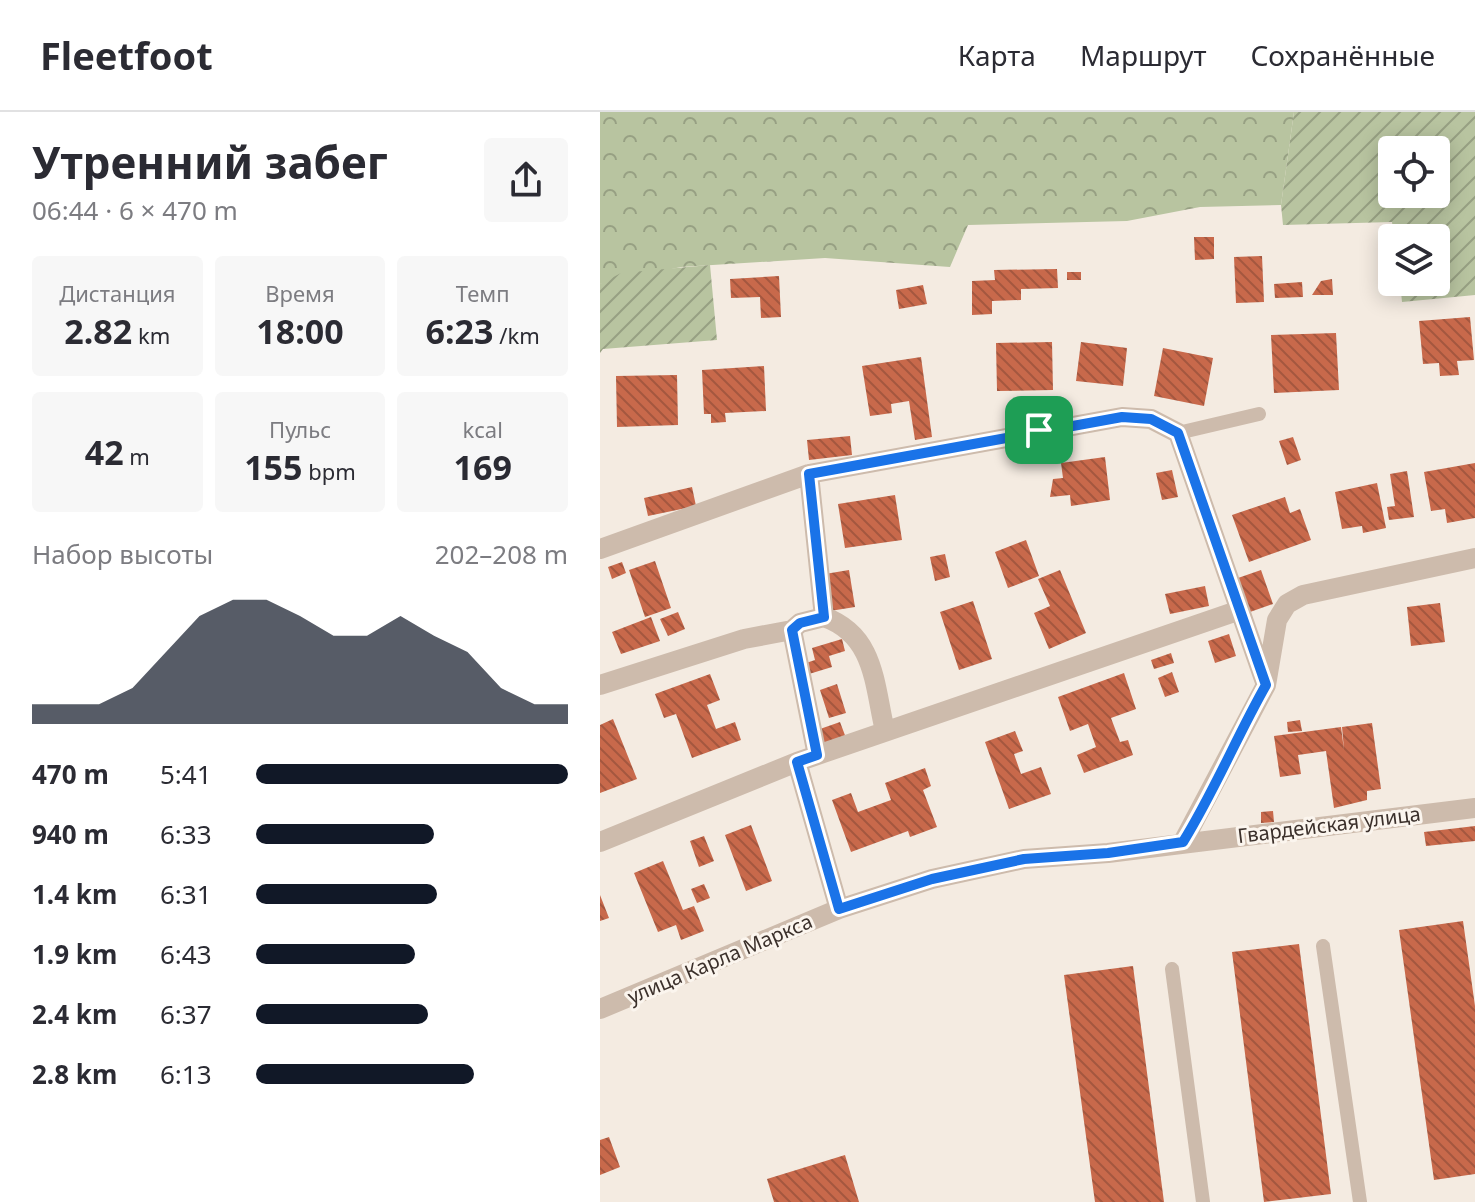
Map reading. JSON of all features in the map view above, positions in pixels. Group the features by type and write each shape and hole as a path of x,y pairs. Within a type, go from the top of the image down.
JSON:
{"street":[{"path":"600,549 809,474 1122,417 1151,419 1178,433 1266,685"},
{"path":"809,474 824,617"},
{"path":"1183,842 1266,685 1277,620 1287,604 1303,595 1475,558"},
{"path":"600,842 797,762 1240,610"},
{"path":"600,685 744,639 792,630 800,623 824,617 843,624 863,643 885,731"},
{"path":"792,630 817,755"},
{"path":"797,762 839,909"},
{"name":"Гвардейская улица","path":"1183,842 1475,808"},
{"name":"улица Карла Маркса","path":"600,1009 839,909 932,879 1024,859 1108,853 1183,842"}],"lane":[{"path":"1178,433 1259,414"},
{"path":"1323,946 1360,1202"},
{"path":"1172,969 1203,1202"}],"green space":[{"path":"600,112 1294,112 1281,205 1200,207 1127,221 968,225 950,267 825,258 681,267 600,284"},
{"path":"1294,112 1475,112 1475,295 1402,302 1401,296 1450,296 1450,224 1283,225 1281,205"},
{"path":"710,265 717,340 603,349 600,353 600,284 621,273"}],"building":[{"path":"1194,237 1214,237 1214,259 1195,260"},
{"path":"1262,256 1264,302 1236,303 1234,257"},
{"path":"1057,269 1058,288 1021,289 1021,300 992,301 992,314 972,315 972,281 995,280 994,270"},
{"path":"1067,272 1081,272 1081,280 1067,280"},
{"path":"779,276 781,317 761,318 760,297 731,298 730,279"},
{"path":"1332,279 1333,295 1312,295 1321,281"},
{"path":"1302,282 1303,297 1275,298 1274,284"},
{"path":"923,285 927,304 899,309 896,290"},
{"path":"1470,317 1474,360 1457,361 1459,375 1440,376 1439,363 1423,364 1419,321"},
{"path":"1336,333 1339,390 1274,393 1271,335"},
{"path":"1052,342 1053,390 997,391 996,343"},
{"path":"1081,342 1127,348 1123,386 1076,381"},
{"path":"1163,348 1213,358 1204,406 1154,396"},
{"path":"921,357 932,437 915,440 909,401 891,404 892,413 870,416 862,366"},
{"path":"764,366 766,411 725,413 726,422 711,423 711,414 704,414 702,370"},
{"path":"677,375 678,425 617,427 616,376"},
{"path":"850,436 852,455 809,460 807,440"},
{"path":"1293,437 1301,460 1287,465 1279,441"},
{"path":"1105,457 1110,500 1071,506 1070,495 1050,497 1053,479 1063,478 1061,463"},
{"path":"1475,463 1475,518 1447,523 1445,509 1431,511 1424,472"},
{"path":"1172,470 1178,497 1162,500 1156,473"},
{"path":"1407,471 1414,517 1389,520 1387,507 1395,506 1390,474"},
{"path":"1377,483 1386,528 1363,533 1362,526 1342,529 1335,492"},
{"path":"692,487 696,506 648,516 644,498"},
{"path":"895,495 902,540 845,548 838,504"},
{"path":"1285,497 1290,513 1300,509 1311,540 1249,562 1232,515"},
{"path":"1026,540 1039,576 1008,588 995,552"},
{"path":"945,554 950,577 935,581 930,557"},
{"path":"655,561 671,608 645,617 629,570"},
{"path":"622,562 626,573 612,579 608,567"},
{"path":"849,570 855,607 830,611 825,574"},
{"path":"1060,570 1086,633 1049,649 1034,613 1050,606 1038,579"},
{"path":"1261,570 1273,604 1250,612 1238,578"},
{"path":"1205,586 1209,606 1170,614 1165,594"},
{"path":"973,601 992,659 959,670 940,612"},
{"path":"1440,603 1445,642 1411,646 1407,607"},
{"path":"678,612 685,629 668,636 660,619"},
{"path":"651,617 660,641 621,654 612,632"},
{"path":"1229,634 1236,656 1215,663 1208,641"},
{"path":"842,639 845,651 829,656 832,667 809,674 806,663 815,660 812,648"},
{"path":"1171,653 1174,663 1154,669 1151,660"},
{"path":"1172,672 1179,692 1165,697 1158,678"},
{"path":"1124,673 1136,709 1111,718 1120,742 1128,740 1133,755 1084,773 1077,755 1096,747 1088,724 1070,731 1058,697"},
{"path":"710,674 720,700 707,705 716,729 735,722 741,740 692,758 676,714 664,718 655,694"},
{"path":"837,684 846,713 829,718 820,690"},
{"path":"613,719 637,779 600,793 600,725"},
{"path":"1300,720 1302,731 1288,732 1287,722"},
{"path":"840,722 846,738 825,746 820,729"},
{"path":"1372,723 1381,789 1367,791 1367,800 1334,808 1326,751 1298,755 1301,774 1280,777 1274,736 1341,727 1344,750 1342,727"},
{"path":"1015,731 1023,751 1014,754 1021,774 1041,767 1051,794 1009,809 985,742"},
{"path":"925,768 931,786 923,790 937,827 910,837 908,831 851,852 832,800 851,793 858,812 891,800 885,783"},
{"path":"1273,811 1274,822 1261,823 1261,812"},
{"path":"751,825 772,881 746,891 725,835"},
{"path":"1475,826 1475,841 1426,846 1424,832"},
{"path":"704,836 714,861 699,867 690,841"},
{"path":"663,861 683,910 694,906 704,931 681,940 676,925 658,932 634,873"},
{"path":"704,884 710,898 697,903 691,889"},
{"path":"600,895 609,918 600,921"},
{"path":"1463,921 1475,1006 1475,1174 1434,1180 1399,930"},
{"path":"1299,944 1331,1194 1264,1202 1232,952"},
{"path":"1133,966 1164,1202 1095,1202 1064,975"},
{"path":"609,1137 620,1167 600,1175 600,1140"},
{"path":"845,1155 859,1202 774,1202 767,1179"}],"route":[{"path":"1122,417 1151,419 1178,433 1266,685 1183,842 1108,853 1024,859 932,879 839,909 797,762 817,755 792,630 800,623 824,617 809,474 1039,430 1122,417"}]}
